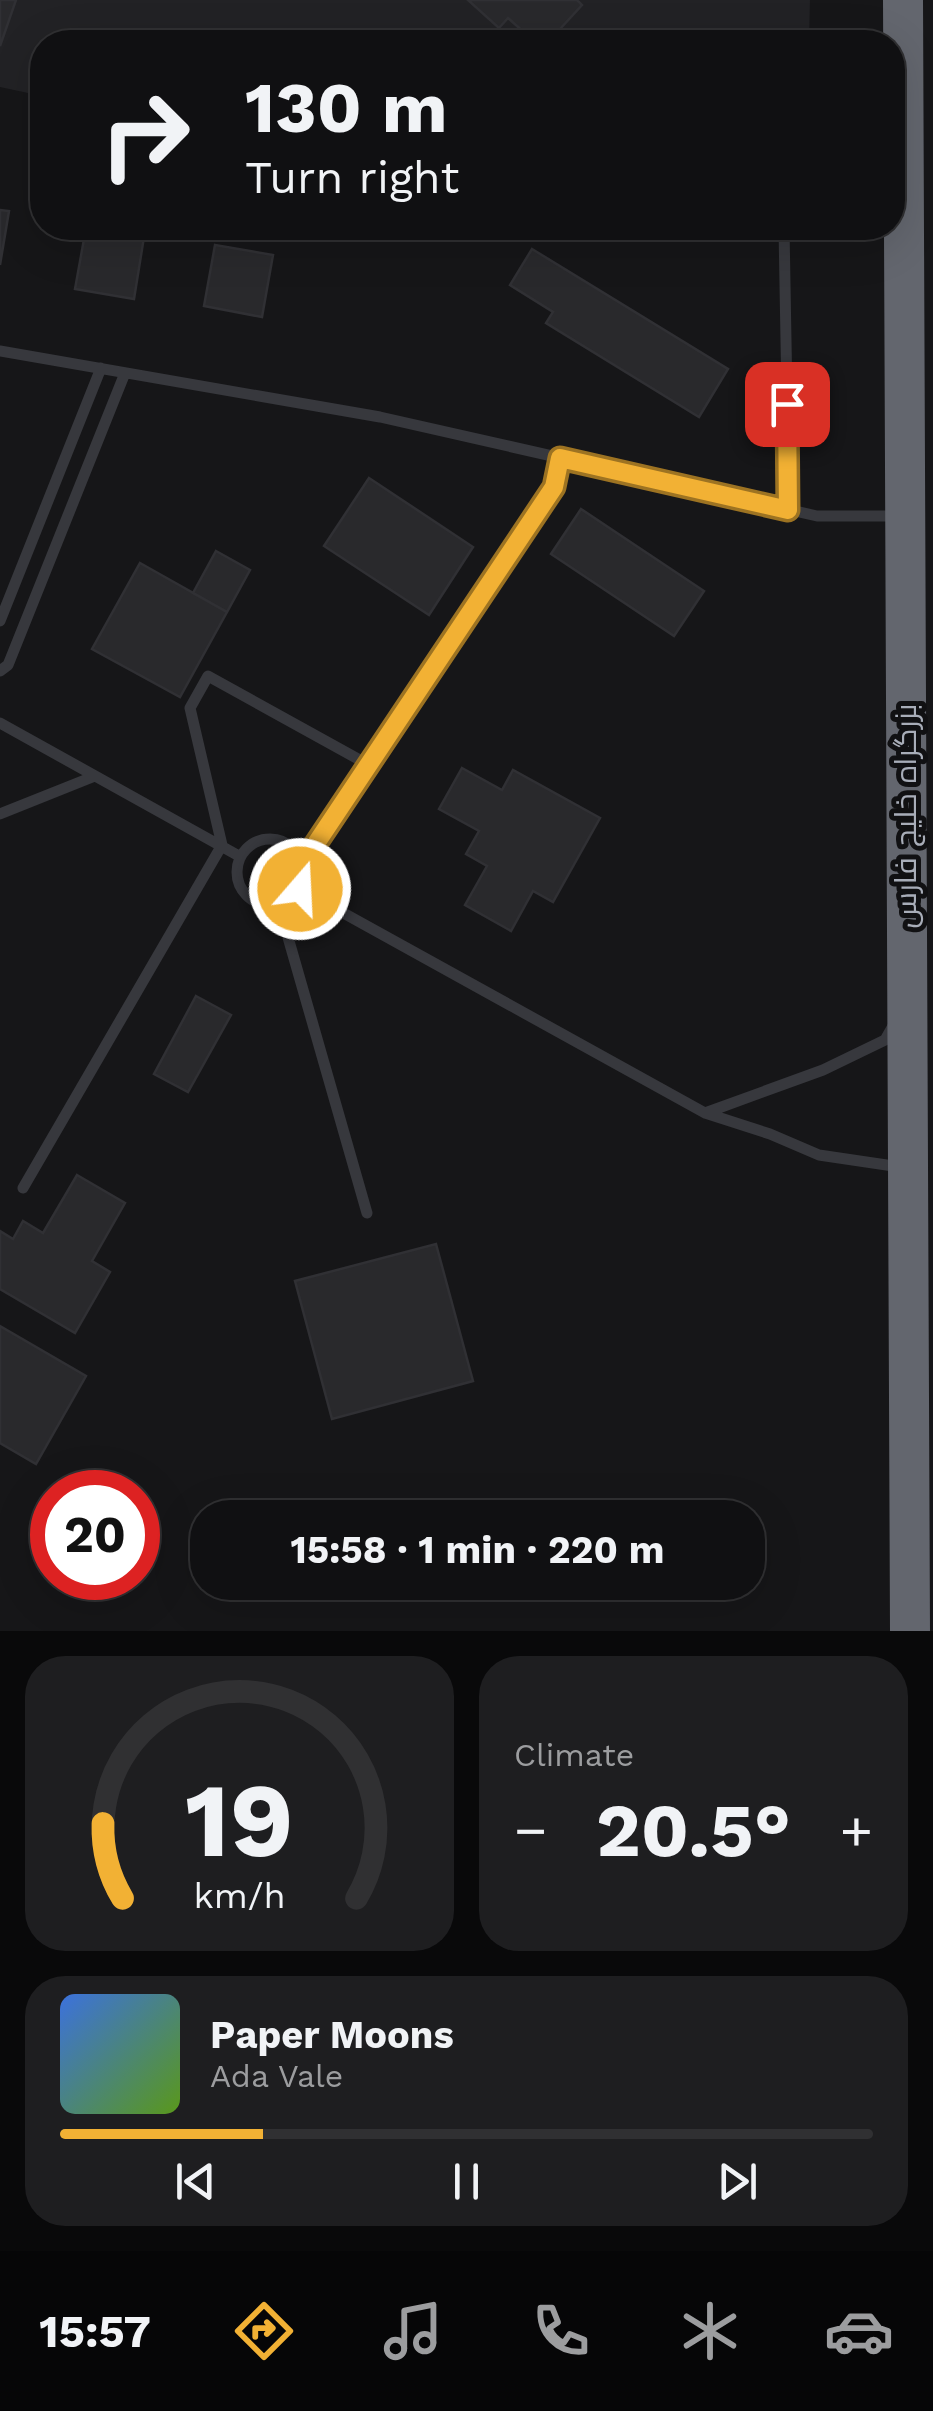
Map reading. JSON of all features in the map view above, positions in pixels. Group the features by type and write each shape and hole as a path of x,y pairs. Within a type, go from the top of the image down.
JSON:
{"highway":[{"name":"بزرگراه خلیج فارس","path":"903,0 903,30"},
{"name":"بزرگراه خلیج فارس","path":"904,240 910,1631"}],"lane":[{"path":"784,240 788,510"},
{"path":"0,351 380,417 817,516 905,516"},
{"path":"0,620 101,368"},
{"path":"0,671 8,666 125,372"},
{"path":"303,863 287,842 260,839 240,856 237,882 253,902 280,906 300,889 303,863 554,487 560,458"},
{"path":"24,1188 222,845 190,708 208,676 369,765"},
{"path":"0,723 240,856"},
{"path":"0,814 95,776"},
{"path":"300,889 706,1114 820,1155 908,1168"},
{"path":"280,906 368,1213"},
{"path":"706,1114 823,1070 885,1040 907,1002"}],"shaded area":[{"path":"0,0 810,0 809,30 30,30 30,93 0,87"}],"building":[{"path":"0,0 16,0 0,46"},
{"path":"468,0 577,0 582,5 559,30 522,30 508,18 499,28"},
{"path":"0,210 9,211 0,265"},
{"path":"84,240 144,240 134,299 75,289"},
{"path":"215,245 273,255 262,317 204,306"},
{"path":"532,249 728,369 699,417 546,323 553,312 510,285"},
{"path":"369,478 473,547 429,615 324,546"},
{"path":"581,509 704,591 674,636 551,554"},
{"path":"216,551 250,570 227,612 193,593"},
{"path":"140,563 227,612 180,697 92,649"},
{"path":"462,768 502,790 513,770 600,818 553,902 533,891 511,931 465,905 487,866 466,854 479,831 439,809"},
{"path":"196,996 231,1015 188,1092 154,1074"},
{"path":"77,1175 125,1203 92,1261 110,1272 75,1333 0,1289 0,1231 13,1239 23,1221 43,1233"},
{"path":"436,1244 473,1381 332,1419 295,1281"},
{"path":"0,1326 86,1376 36,1464 0,1443"}],"route":[{"path":"300,889 303,863 554,487 560,458 788,510 787,404"}]}
